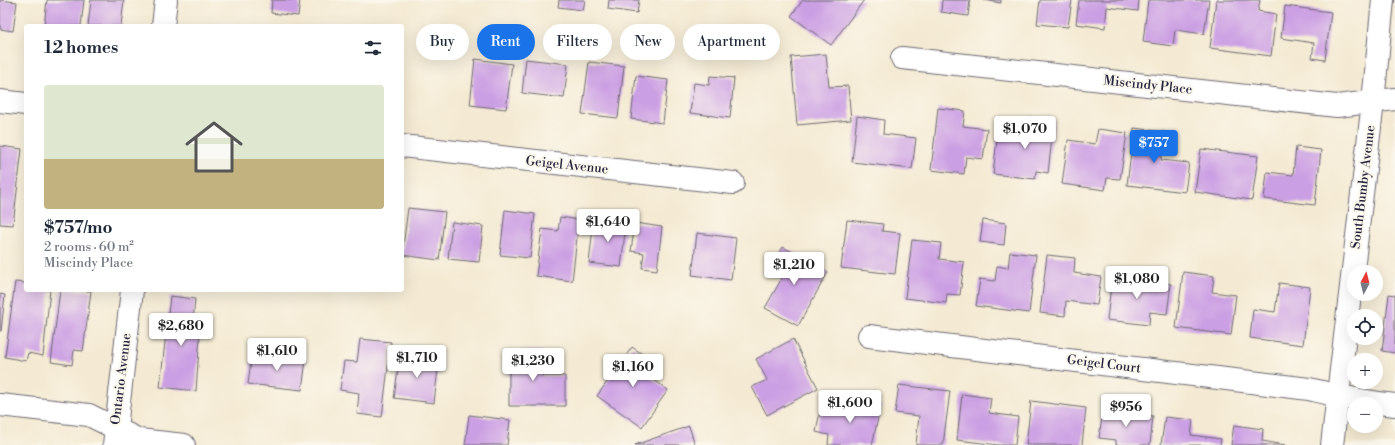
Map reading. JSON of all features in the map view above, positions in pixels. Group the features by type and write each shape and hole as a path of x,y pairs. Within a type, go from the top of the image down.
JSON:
{"street":[{"path":"163,24 166,0"},
{"name":"South Bumby Avenue","path":"1332,445 1373,102 1383,0"},
{"name":"Miscindy Place","path":"902,58 1337,106 1395,99"},
{"path":"0,100 24,104"},
{"name":"Geigel Avenue","path":"404,146 733,183"},
{"name":"Ontario Avenue","path":"115,436 132,292"},
{"name":"Geigel Court","path":"869,336 1308,389 1338,396"},
{"path":"1338,396 1395,405"},
{"path":"0,404 89,415 115,436 184,445"}],"building":[{"path":"0,0 17,2 13,31 0,29"},
{"path":"47,0 84,0 81,24 44,24"},
{"path":"91,0 124,0 121,24 88,24"},
{"path":"272,0 300,0 298,16 271,13"},
{"path":"559,0 585,0 583,10 558,7"},
{"path":"609,0 639,0 637,13 608,9"},
{"path":"803,0 864,0 831,45 791,16"},
{"path":"942,0 970,0 968,16 941,12"},
{"path":"984,0 1001,0 1001,3"},
{"path":"1040,0 1072,0 1068,27 1037,24"},
{"path":"1079,0 1139,0 1138,11 1107,7 1105,28 1076,24"},
{"path":"1148,0 1209,0 1204,34 1175,30 1173,46 1143,42"},
{"path":"1216,0 1260,0 1258,11 1276,14 1271,56 1210,48"},
{"path":"1285,6 1331,12 1325,60 1312,58 1314,43 1281,38"},
{"path":"826,54 829,87 848,86 851,120 797,125 791,57"},
{"path":"475,59 512,64 506,109 470,105"},
{"path":"526,60 568,64 564,98 522,93"},
{"path":"589,62 624,66 618,118 582,114"},
{"path":"636,76 668,80 663,123 631,119"},
{"path":"710,76 734,78 730,118 690,113 694,83 709,85"},
{"path":"938,108 965,111 963,126 987,129 983,159 966,157 964,174 931,170"},
{"path":"857,116 884,120 883,134 916,138 912,169 852,162"},
{"path":"1029,117 1054,120 1048,173 1036,171 1035,179 993,174 998,130 1027,133"},
{"path":"1134,128 1165,132 1161,160 1189,163 1185,192 1127,185"},
{"path":"1098,129 1127,133 1120,179 1107,178 1105,190 1062,184 1068,140 1095,144"},
{"path":"0,146 22,149 13,225 0,224"},
{"path":"1296,147 1321,150 1315,205 1264,199 1267,172 1293,175"},
{"path":"1201,149 1258,156 1252,200 1195,192"},
{"path":"408,208 445,212 439,260 404,255 404,239"},
{"path":"505,210 535,214 530,258 500,255"},
{"path":"560,217 579,220 572,281 536,276 542,229 558,231"},
{"path":"594,219 626,223 621,267 589,263"},
{"path":"847,220 883,224 882,231 900,233 895,274 841,268"},
{"path":"983,220 1006,223 1004,245 980,242"},
{"path":"452,222 483,226 479,262 448,259"},
{"path":"635,223 662,227 657,270 642,268 644,253 631,251"},
{"path":"697,233 736,238 731,280 692,275"},
{"path":"912,240 941,243 939,259 964,262 960,295 947,294 946,303 905,298"},
{"path":"783,247 828,272 798,326 765,308 782,278 769,271"},
{"path":"1010,252 1036,255 1029,313 976,306 980,279 995,281 997,266 1008,268"},
{"path":"1047,255 1075,258 1074,273 1101,277 1097,305 1066,301 1065,316 1040,313"},
{"path":"1183,272 1214,276 1212,292 1236,295 1231,335 1176,328"},
{"path":"1112,276 1171,284 1167,314 1150,312 1149,325 1107,320"},
{"path":"15,282 24,283 24,292 50,292 43,356 28,353 26,361 5,357"},
{"path":"1279,283 1310,287 1303,345 1250,338 1253,309 1275,312"},
{"path":"60,292 91,292 83,351 74,350 72,365 51,362"},
{"path":"0,294 5,295 1,331 0,331"},
{"path":"1389,294 1395,295 1395,353 1382,351"},
{"path":"170,296 195,299 192,334 200,335 196,391 160,387"},
{"path":"360,339 391,342 382,417 357,414 359,393 340,390 344,361 357,362"},
{"path":"793,339 818,388 767,415 752,387 767,380 756,359"},
{"path":"632,347 654,362 646,374 668,390 642,427 597,396"},
{"path":"509,351 542,351 542,376 565,376 565,406 509,406"},
{"path":"252,353 306,360 302,390 248,384"},
{"path":"400,355 439,360 434,403 394,398"},
{"path":"899,385 950,391 943,445 916,445 919,416 895,413"},
{"path":"962,394 991,398 989,413 1018,417 1015,445 999,445 957,440"},
{"path":"852,399 881,405 872,445 828,445 829,435 816,432 821,406 850,412"},
{"path":"1031,401 1086,408 1082,445 1026,445"},
{"path":"1103,410 1153,416 1150,445 1116,445 1116,440 1099,438"},
{"path":"469,415 510,420 507,445 465,445"},
{"path":"1165,417 1193,420 1191,435 1221,439 1220,445 1161,445"},
{"path":"1234,425 1263,429 1262,441 1285,445 1231,445"},
{"path":"689,426 695,445 635,445"}]}
